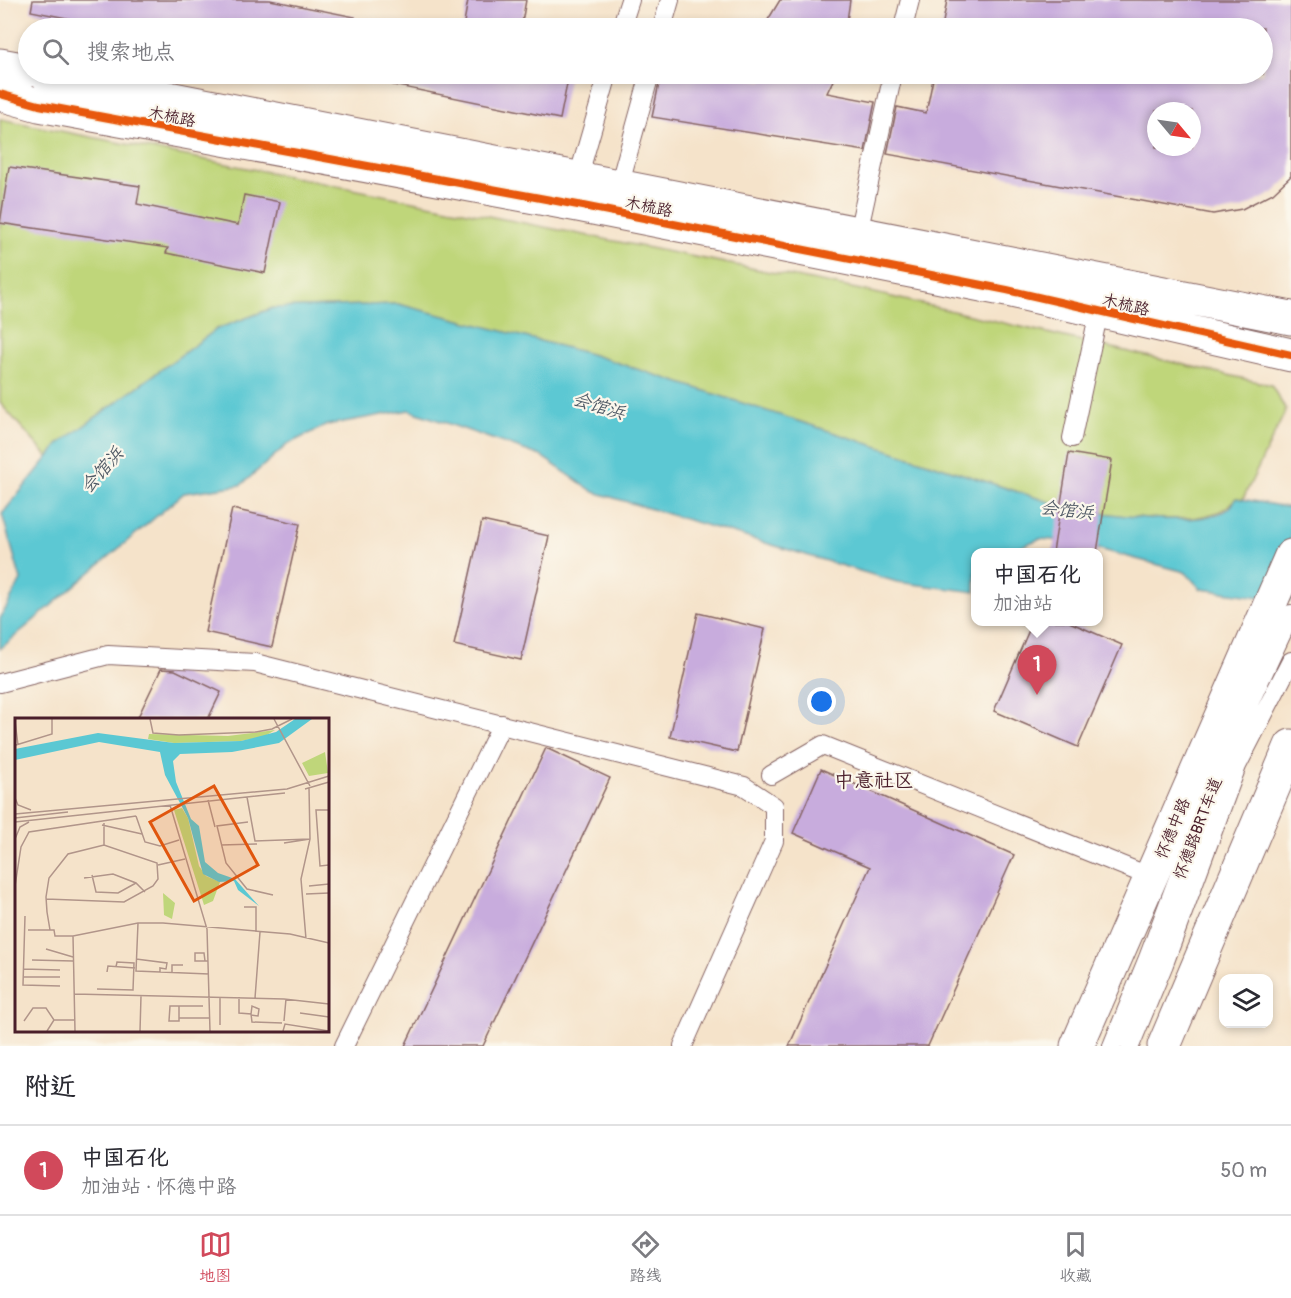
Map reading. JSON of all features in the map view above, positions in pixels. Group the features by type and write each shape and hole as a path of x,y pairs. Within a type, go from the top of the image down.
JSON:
{"street":[{"path":"0,64 18,68"},
{"name":"木梳路","path":"97,84 1291,318"},
{"name":"木梳路","path":"0,94 39,105 589,207 1007,290 1291,355"},
{"name":"怀德中路","path":"1077,1046 1151,877 1279,612 1291,556"},
{"path":"1164,1046 1291,746"}],"lane":[{"path":"624,18 630,0"},
{"path":"665,18 670,0"},
{"path":"906,18 910,0"},
{"path":"578,178 605,84"},
{"path":"620,186 647,84"},
{"path":"858,233 891,84"},
{"path":"1072,438 1099,311"},
{"name":"怀德路BRT车道","path":"1112,1046 1148,958 1279,612"},
{"path":"0,684 108,655 255,663 744,786 774,806 774,841 683,1046"},
{"name":"怀德路BRT车道","path":"1130,1046 1164,964 1238,766 1291,661"},
{"path":"344,1046 502,724"},
{"path":"771,775 823,745 1151,877"}],"green space":[{"path":"0,119 866,291 1271,385 1286,410 1243,499 1236,498 1224,509 1205,516 1183,519 1132,517 1068,508 590,354 398,304 273,308 217,329 59,444 48,457 0,403"}],"water":[{"name":"会馆浜","path":"398,304 590,354 1068,508 1127,516 1174,519 1214,515 1228,509 1236,498 1291,508 1291,601 1201,589 1185,572 1103,550 1103,548 1069,541 1039,539 1017,548 971,548 971,591 897,582 594,492 541,456 409,410 327,425 288,444 241,485 184,493 0,649 0,619 21,580 2,514 59,444 217,329 273,308"}],"building":[{"path":"33,0 270,0 355,17 66,18 31,11"},
{"path":"468,0 526,0 523,18 465,18"},
{"path":"780,0 850,0 847,18 769,18"},
{"path":"947,0 1291,0 1291,176 1273,193 1242,209 1213,214 887,154 897,107 926,113 932,84 1273,84 1273,18 944,18"},
{"path":"393,84 567,84 560,119"},
{"path":"659,84 831,84 827,93 875,102 865,151 652,117"},
{"path":"9,167 140,186 137,204 238,225 244,195 280,202 265,273 166,253 168,248 0,223"},
{"path":"1069,453 1112,460 1098,548 1054,548"},
{"path":"232,509 300,524 272,647 205,632"},
{"path":"482,521 549,536 521,660 454,645"},
{"path":"698,613 765,629 737,752 670,737"},
{"path":"1031,626 1078,626 1122,645 1078,747 994,711"},
{"path":"161,669 175,670 221,692 208,718 137,718"},
{"path":"546,748 610,778 483,1046 405,1046"},
{"path":"821,769 1014,855 928,1046 789,1046 870,867 793,833"}],"cycle path":[{"path":"0,94 39,105 578,205 1007,290 1291,355"}],"place":[{"name":"中国石化","path":"1037,695"}],"district":[{"name":"中意社区","path":"874,780"}]}
